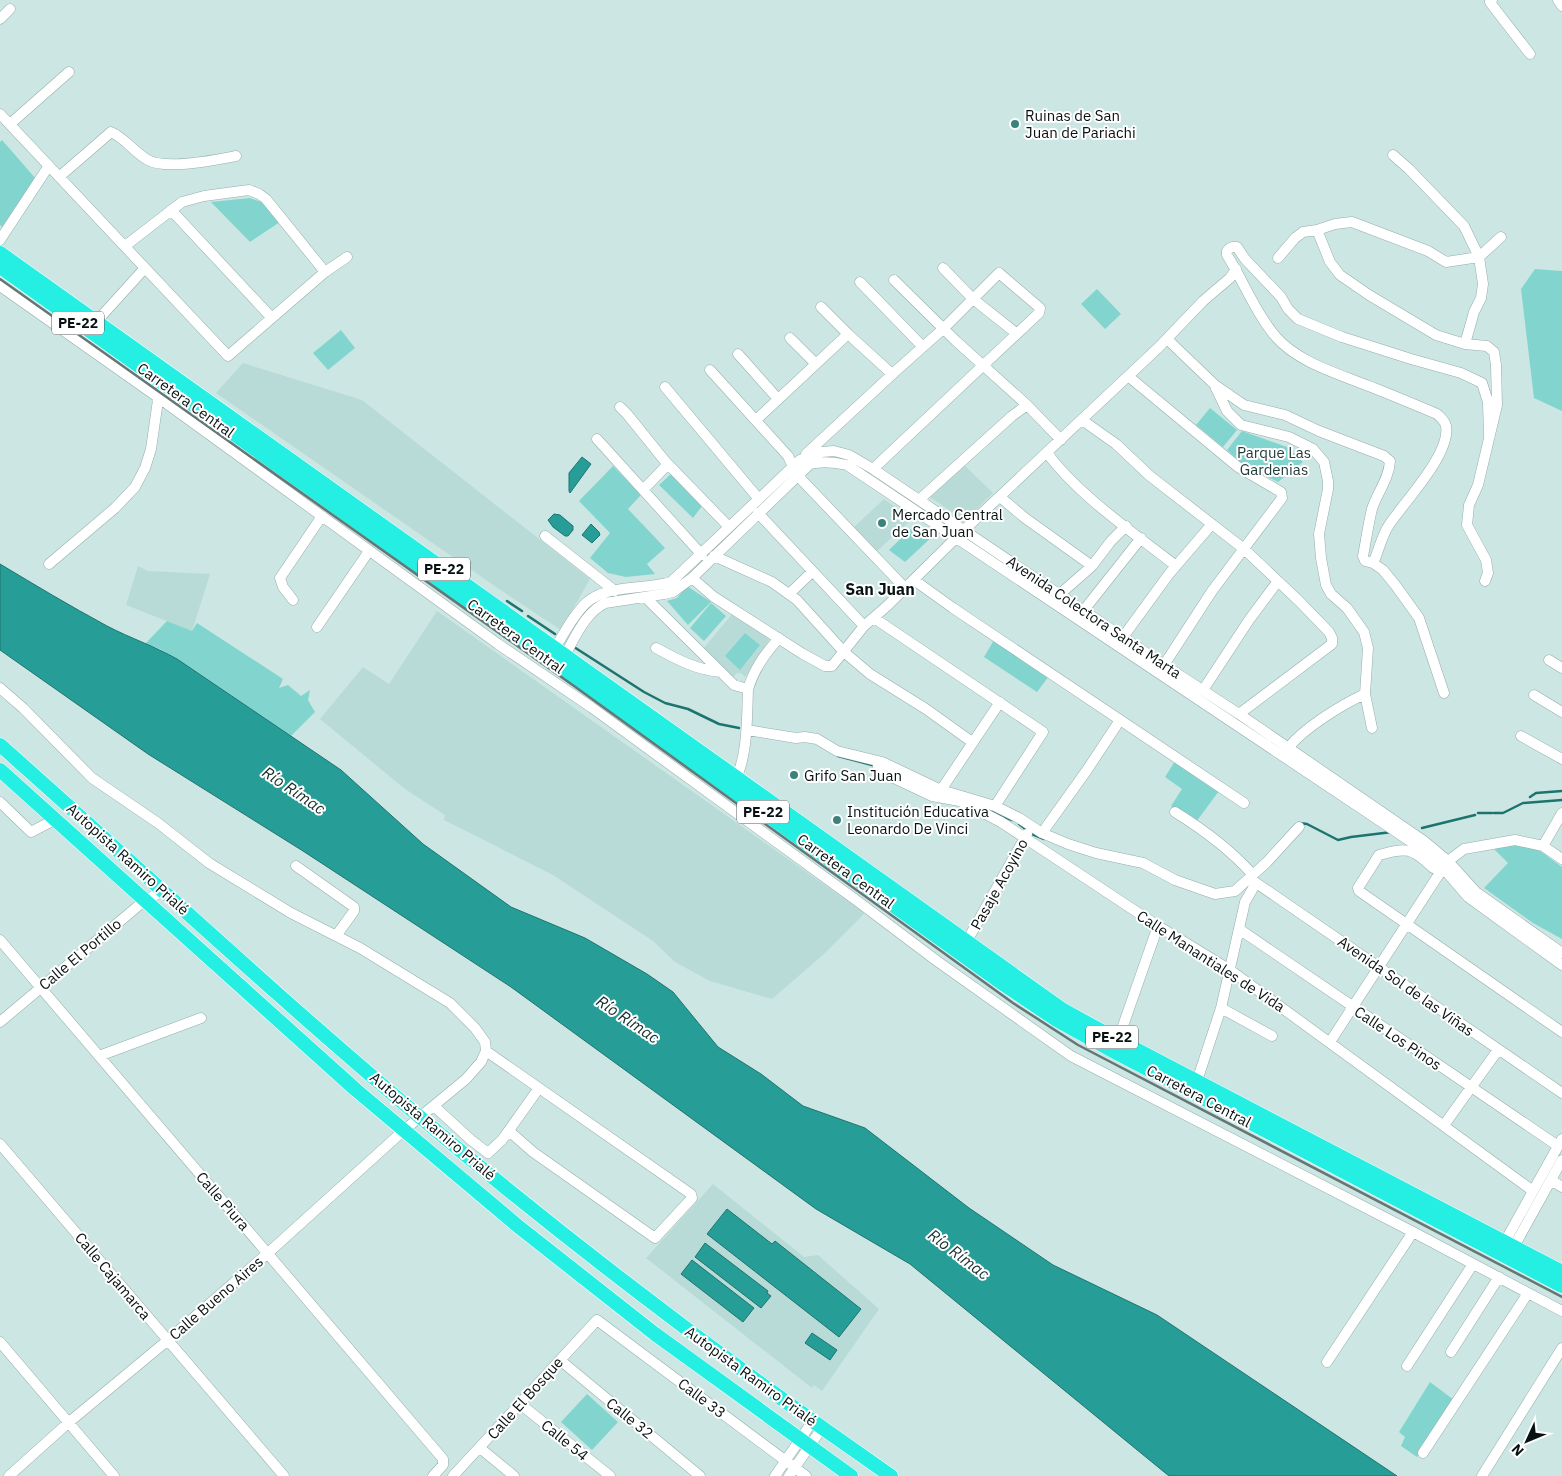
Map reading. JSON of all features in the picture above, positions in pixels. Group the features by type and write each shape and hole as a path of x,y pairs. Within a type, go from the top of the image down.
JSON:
{"highway":[{"name":"Carretera Central","path":"0,253 152,361 432,568 560,652 733,782 797,836 1003,984 1055,1019 1113,1051 1506,1250 1562,1272"},
{"name":"Carretera Central","path":"0,267 155,378 432,568 733,782 967,941 1063,1010 1506,1250 1562,1286"},
{"name":"Autopista Ramiro Prialé","path":"0,744 163,891 420,1117 594,1258 706,1344 891,1476"},
{"name":"Autopista Ramiro Prialé","path":"0,770 403,1131 519,1227 655,1334 852,1476"}],"street":[{"path":"1492,0 1490,2 1492,5 1530,54"},
{"path":"1558,0 1562,6"},
{"path":"0,19 10,10"},
{"path":"10,124 69,72"},
{"path":"0,114 228,356 325,272 347,257"},
{"path":"58,177 111,132 152,162 198,163 236,156"},
{"path":"1393,155 1464,226 1479,257 1483,284 1481,298 1474,312 1465,344"},
{"path":"0,240 48,167"},
{"path":"125,246 182,202 204,196 249,190 266,199 325,272"},
{"path":"171,210 271,317"},
{"path":"1278,258 1295,238 1303,232 1352,222 1428,250 1446,262 1479,257 1501,237"},
{"path":"1317,230 1330,262 1340,275 1369,295 1436,334 1465,344 1487,346 1494,352 1497,405 1478,485 1469,505 1467,525 1486,560 1488,572 1485,581"},
{"path":"1372,563 1378,554 1383,536 1389,524 1413,494 1439,456 1446,426 1437,414 1338,374 1295,353 1277,338 1264,322 1227,255 1227,251 1237,246 1245,259 1281,297 1288,309 1298,319 1342,337 1461,373 1482,383 1488,402 1489,436"},
{"path":"96,322 145,268"},
{"path":"943,268 974,299 1016,333"},
{"path":"692,578 714,597 779,638 825,666 832,666 864,626 1167,339 1203,301 1230,278 1236,269"},
{"path":"796,462 943,329 999,273 1040,308 1039,313 874,469"},
{"path":"894,280 943,329 1027,405 1061,440"},
{"path":"860,282 923,347"},
{"path":"0,286 159,398 498,644 591,707 937,961 1071,1056 1562,1311"},
{"path":"822,307 848,334 892,374"},
{"path":"756,420 848,334"},
{"path":"790,338 816,364"},
{"path":"1167,339 1214,385 1244,405 1285,415 1319,431 1384,456 1390,461 1382,490 1373,507 1363,556 1365,561 1383,570 1419,618 1444,693"},
{"path":"738,354 778,399"},
{"path":"48,564 115,508 135,487 145,468 152,449 159,398 152,361"},
{"path":"710,370 788,456 796,462 797,475 905,588"},
{"path":"1128,376 1238,467 1281,492 1282,498 1212,591 1164,665"},
{"path":"1214,385 1227,411 1241,425 1289,437 1313,449 1324,462 1328,489 1319,534 1321,558 1326,585 1331,594 1347,608 1364,632 1368,648 1365,694 1372,728"},
{"path":"665,387 758,498"},
{"path":"920,499 1012,416 1027,405"},
{"path":"620,407 668,464 729,527"},
{"path":"1082,420 1116,444 1150,476 1244,549 1329,632 1332,644 1240,714"},
{"path":"597,439 702,554"},
{"name":"Avenida Colectora Santa Marta","path":"560,652 586,603 598,595 659,586 671,582 796,462 822,452 834,451 849,455 920,499 1424,840 1443,868 1468,897 1562,965"},
{"path":"1047,453 1060,470 1113,517 1176,566"},
{"name":"Avenida Colectora Santa Marta","path":"560,652 596,608 605,603 673,592 692,578 810,464 835,462 847,465 955,539 1382,822 1562,953"},
{"path":"644,489 668,464"},
{"path":"1000,498 1092,566"},
{"path":"758,513 864,626"},
{"path":"294,600 283,586 280,578 322,516"},
{"path":"1123,637 1176,566 1212,524"},
{"path":"1060,594 1092,566 1111,541 1126,526"},
{"path":"545,536 615,591"},
{"path":"1084,610 1141,538"},
{"path":"316,627 369,551"},
{"path":"714,556 772,582 789,594 797,600 844,652 870,674 926,709 972,742"},
{"path":"789,594 812,572"},
{"path":"914,580 1244,803"},
{"path":"1202,690 1278,581"},
{"path":"645,597 734,685 748,689"},
{"path":"874,618 1043,732 995,806"},
{"path":"733,782 747,730 748,689 764,656 779,638"},
{"path":"656,648 696,668 721,672"},
{"path":"1548,660 1562,668"},
{"path":"0,688 24,708 92,778 158,823 209,863 292,913 360,948 450,1003 475,1028 485,1042 486,1051 690,1194 692,1198 655,1238 533,1152 508,1131"},
{"path":"1288,748 1296,739 1348,702 1365,694"},
{"path":"1534,696 1562,712"},
{"path":"941,790 1000,702"},
{"path":"1042,833 1120,720"},
{"path":"747,730 796,738 817,739 837,750 877,760 941,790 995,806 1042,833 1077,847 1143,863 1175,880 1215,894 1234,891 1253,879 1299,827"},
{"path":"1521,736 1562,759"},
{"name":"Calle Manantiales de Vida","path":"877,760 879,771 932,796 960,801 1001,822 1158,926 1230,970 1534,1191"},
{"path":"0,802 31,832 56,819"},
{"name":"Avenida Sol de las Viñas","path":"1175,812 1219,842 1253,879 1562,1094"},
{"path":"1543,846 1562,813"},
{"name":"Pasaje Acoyino","path":"967,941 1031,826"},
{"path":"787,850 797,836"},
{"path":"1330,1042 1443,868 1464,849 1515,840 1543,846 1562,859"},
{"path":"1443,868 1413,851 1396,850 1379,854 1358,886 1359,891 1562,1032"},
{"path":"296,866 354,907 354,910 336,936"},
{"path":"1197,1081 1221,1008 1245,902 1253,879"},
{"path":"856,900 866,885"},
{"name":"Calle El Portillo","path":"0,1022 144,901 163,891"},
{"path":"1118,1040 1158,926"},
{"name":"Calle Los Pinos","path":"1239,929 1470,1086 1560,1142"},
{"name":"Calle Piura","path":"0,940 444,1462 444,1465 433,1476"},
{"path":"1221,1008 1272,1036"},
{"path":"99,1056 202,1018"},
{"path":"1444,1125 1470,1086 1498,1050"},
{"name":"Calle Bueno Aires","path":"9,1476 68,1422 168,1340 403,1131 474,1071 486,1051"},
{"path":"434,1106 488,1153 508,1131 539,1088"},
{"path":"1506,1250 1560,1142"},
{"name":"Calle Cajamarca","path":"0,1144 284,1476"},
{"path":"1506,1250 1562,1160"},
{"path":"1551,1180 1562,1187"},
{"path":"1327,1362 1413,1232"},
{"path":"1407,1366 1473,1264"},
{"path":"1451,1352 1499,1277"},
{"path":"1423,1453 1528,1293"},
{"name":"Calle El Bosque","path":"453,1476 597,1320"},
{"name":"Calle 33","path":"597,1320 785,1460 792,1472 806,1476"},
{"path":"0,1342 114,1476"},
{"path":"1482,1476 1562,1348"},
{"name":"Calle 32","path":"560,1360 700,1476"},
{"name":"Calle 54","path":"519,1403 610,1476"},
{"path":"775,1476 785,1460 804,1443 817,1425"},
{"path":"792,1472 804,1443"},
{"path":"480,1448 514,1476"}],"shaded area":[{"path":"243,363 362,400 590,579 561,630 216,393"},
{"path":"963,464 993,493 965,521 930,497"},
{"name":"Mercado Central de San Juan","path":"884,499 912,519 876,552 853,528"},
{"path":"138,566 148,571 210,574 192,631 126,605"},
{"path":"437,611 864,914 824,954 772,999 710,981 675,962 653,941 553,875 444,820 445,815 405,789 320,719 363,667 389,684"},
{"path":"733,613 771,637 745,677 741,673 737,673 733,677 703,649"},
{"path":"713,1184 804,1257 818,1255 879,1309 822,1391 814,1385 812,1388 646,1258"}],"green space":[{"path":"2,140 36,179 2,227 0,225 0,142"},
{"path":"250,198 261,202 280,222 250,242 211,202"},
{"path":"1535,269 1562,271 1562,411 1534,398 1521,289"},
{"path":"1097,289 1121,314 1105,329 1081,304"},
{"path":"341,330 355,348 328,370 313,353"},
{"path":"1210,408 1237,430 1223,447 1196,425"},
{"name":"Parque Las Gardenias","path":"1242,431 1287,447 1303,462 1278,482 1245,466 1227,450"},
{"path":"613,466 641,495 628,509 665,548 647,564 655,574 626,577 608,573 590,558 610,533 579,501"},
{"path":"672,473 702,506 693,518 659,485"},
{"path":"916,524 934,535 905,562 889,550"},
{"path":"687,586 711,602 688,625 667,601 677,598"},
{"path":"711,603 726,616 704,641 690,628"},
{"path":"167,621 192,631 197,623 283,679 279,688 288,685 301,696 310,690 308,700 315,712 291,736 177,659 160,649 145,644"},
{"path":"745,633 760,645 740,670 725,656"},
{"path":"994,640 1049,676 1037,692 984,657"},
{"path":"1175,761 1219,791 1196,822 1171,806 1182,789 1165,777"},
{"path":"1499,842 1519,842 1539,850 1562,867 1562,939 1533,923 1484,888 1508,863 1494,849"},
{"path":"1430,1382 1454,1400 1417,1457 1401,1446 1405,1437 1399,1432"},
{"path":"587,1394 618,1422 592,1450 561,1422"}],"water":[{"path":"582,457 591,464 570,493 569,473"},
{"path":"554,514 560,515 573,526 573,530 568,536 565,536 553,527 548,520"},
{"path":"591,524 600,535 592,543 582,535"},
{"name":"Río Rímac","path":"0,564 107,626 177,659 341,770 423,844 511,907 585,938 647,974 673,992 718,1047 761,1074 803,1106 865,1128 969,1208 1053,1265 1157,1315 1397,1476 1169,1476 910,1264 816,1209 511,987 303,851 148,754 0,650"},
{"path":"727,1209 772,1244 775,1241 861,1309 839,1337 707,1234"},
{"path":"705,1243 768,1291 767,1293 771,1296 761,1308 695,1257"},
{"path":"692,1260 754,1308 743,1322 681,1274"},
{"path":"812,1333 837,1350 830,1360 805,1343"}],"waterway":[{"path":"507,601 522,611"},
{"path":"528,616 555,634"},
{"path":"574,647 644,692 665,703 688,709 719,724 739,728"},
{"path":"838,756 872,765"},
{"path":"1530,797 1536,793 1562,791"},
{"path":"1494,813 1503,813 1523,803 1562,800"},
{"path":"992,812 1012,820"},
{"path":"1478,813 1492,813"},
{"path":"1422,828 1475,815"},
{"path":"1299,823 1307,824 1338,840 1392,832"},
{"path":"1019,824 1032,834 1044,839"}],"railway":[{"path":"0,279 574,686 1013,1003 1078,1045 1562,1297"}],"place":[{"name":"Ruinas de San Juan de Pariachi","path":"1015,124"},
{"name":"Mercado Central de San Juan","path":"882,523"},
{"name":"Grifo San Juan","path":"794,775"},
{"name":"Institución Educativa Leonardo De Vinci","path":"837,820"}],"district":[{"name":"San Juan","path":"880,589"}]}
